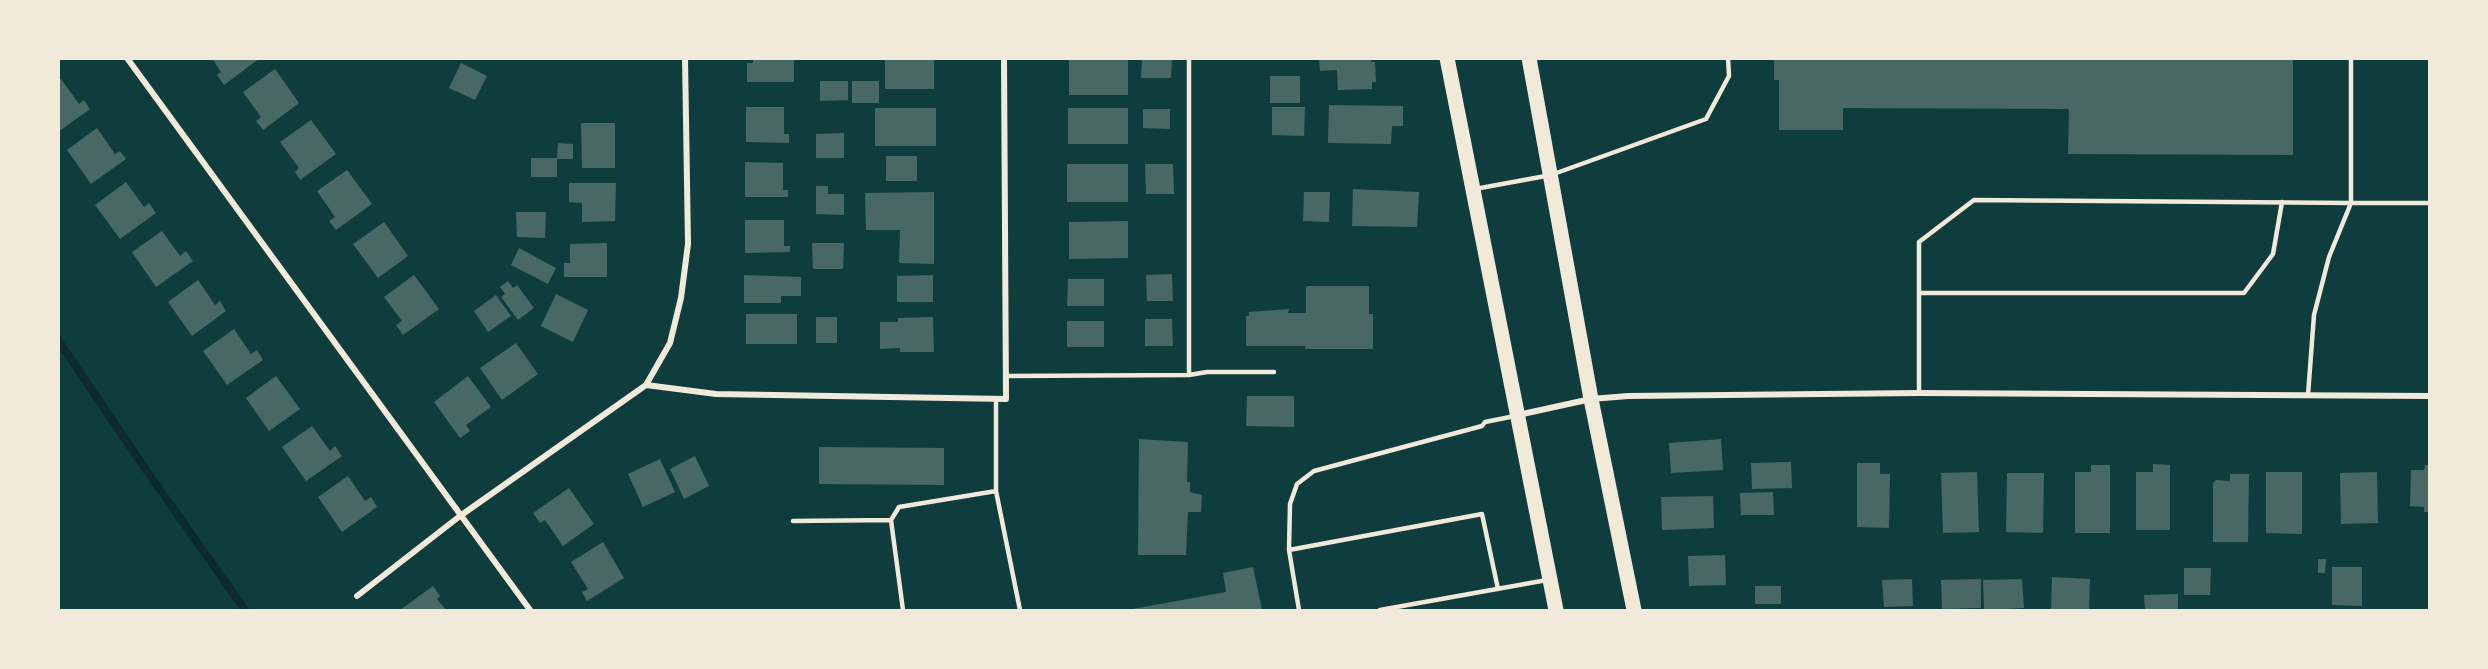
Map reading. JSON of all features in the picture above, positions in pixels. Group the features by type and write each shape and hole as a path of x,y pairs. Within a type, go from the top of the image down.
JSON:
{"main road":[{"path":"1447,58 1556,610"},
{"path":"1529,58 1591,399 1634,610"}],"street":[{"path":"127,58 530,610"},
{"path":"357,596 460,516 646,385 670,343 688,244 685,58"},
{"path":"646,385 716,394 1006,399 1004,58"},
{"path":"1518,416 1591,399 1628,396 1918,393 2430,396"}],"lane":[{"path":"1189,58 1189,375"},
{"path":"1473,189 1551,175 1706,119 1729,76 1728,58"},
{"path":"2308,395 2314,315 2329,257 2351,203 2351,58"},
{"path":"1918,393 1919,242 1974,200 2430,203"},
{"path":"1919,292 2244,293 2273,254 2282,202"},
{"path":"1006,376 1274,372"},
{"path":"996,399 996,491 1020,610"},
{"path":"1299,610 1289,550 1290,504 1297,484 1314,471 1482,426 1485,422 1518,416"},
{"path":"903,610 891,520 899,507 996,491"},
{"path":"1289,550 1482,514 1498,589"},
{"path":"793,521 891,520"},
{"path":"1380,610 1550,580"}],"building":[{"path":"212,58 260,58 224,85 217,75 221,72"},
{"path":"753,58 794,58 794,82 747,82 747,63 753,63"},
{"path":"885,58 934,58 934,89 885,89"},
{"path":"1069,58 1128,58 1128,95 1069,95"},
{"path":"1142,58 1172,58 1171,78 1141,78"},
{"path":"1319,58 1371,58 1371,62 1375,62 1376,82 1372,82 1372,89 1338,90 1337,70 1320,71"},
{"path":"1774,58 2293,58 2293,155 2068,154 2069,109 1843,108 1843,130 1779,130 1779,80 1774,80"},
{"path":"461,63 487,76 475,100 449,88"},
{"path":"275,69 299,103 263,130 256,121 261,117 243,92"},
{"path":"1270,76 1300,76 1300,103 1270,103"},
{"path":"61,79 79,104 84,100 90,109 58,132 58,80"},
{"path":"820,81 848,81 848,100 820,101"},
{"path":"852,81 879,81 879,103 852,103"},
{"path":"1329,105 1403,106 1403,126 1392,126 1391,144 1328,143"},
{"path":"746,107 784,107 784,134 789,134 789,143 746,142"},
{"path":"1272,107 1305,107 1304,136 1272,135"},
{"path":"875,108 936,108 936,146 875,146"},
{"path":"1068,108 1128,108 1128,144 1068,144"},
{"path":"1143,109 1170,109 1170,129 1143,128"},
{"path":"311,120 336,154 300,180 295,172 299,168 280,142"},
{"path":"581,123 615,123 615,168 582,168"},
{"path":"97,128 115,154 120,151 126,159 91,184 67,150"},
{"path":"844,133 844,158 816,158 816,134"},
{"path":"558,143 573,144 573,159 557,159 557,177 531,177 531,158 557,158"},
{"path":"886,156 917,156 917,181 886,181"},
{"path":"745,162 783,163 783,190 788,190 788,197 745,197"},
{"path":"1067,164 1128,164 1128,202 1067,202"},
{"path":"1145,164 1173,164 1174,194 1146,194"},
{"path":"347,170 372,204 336,230 329,221 335,217 317,191"},
{"path":"126,182 144,207 149,203 156,213 120,239 95,205"},
{"path":"569,183 616,183 615,221 582,222 582,203 569,202"},
{"path":"816,186 828,186 828,194 844,194 844,215 816,214"},
{"path":"1353,189 1419,192 1417,227 1352,226"},
{"path":"934,192 934,264 899,263 900,230 866,230 865,193"},
{"path":"1304,192 1330,192 1329,222 1303,221"},
{"path":"516,212 546,212 545,238 517,237"},
{"path":"745,220 784,220 784,246 790,246 790,252 745,253"},
{"path":"1128,221 1128,258 1069,259 1069,222"},
{"path":"384,222 408,256 378,278 353,244"},
{"path":"162,231 180,256 186,251 193,261 156,287 132,252"},
{"path":"607,243 607,277 564,277 564,263 570,263 570,244"},
{"path":"812,243 844,243 843,269 813,269"},
{"path":"519,248 556,268 548,284 511,265"},
{"path":"1172,274 1173,301 1147,301 1146,275"},
{"path":"414,275 439,309 403,335 396,325 402,321 384,297"},
{"path":"744,275 801,277 801,296 781,296 781,303 744,303"},
{"path":"933,275 933,302 897,302 897,276"},
{"path":"1068,279 1104,279 1104,306 1067,306"},
{"path":"198,280 215,305 220,301 226,311 192,336 168,302"},
{"path":"508,281 513,288 517,285 534,308 518,320 501,297 505,294 500,287"},
{"path":"1369,286 1369,314 1373,314 1373,349 1246,346 1246,316 1249,316 1249,312 1289,309 1288,313 1306,313 1306,287"},
{"path":"556,294 588,310 573,342 541,326"},
{"path":"496,295 511,316 488,332 474,311"},
{"path":"746,314 797,314 797,344 746,344"},
{"path":"816,317 837,317 837,343 816,343"},
{"path":"933,317 934,352 900,352 900,348 880,349 880,322 898,322 898,318"},
{"path":"1145,319 1172,319 1173,346 1145,346"},
{"path":"1067,321 1104,321 1104,347 1067,347"},
{"path":"234,329 251,354 257,350 263,360 227,385 203,351"},
{"path":"516,343 538,374 502,400 480,368"},
{"path":"276,376 300,409 269,431 246,398"},
{"path":"468,376 491,407 466,425 470,431 460,438 434,402"},
{"path":"1247,396 1294,396 1294,427 1246,426"},
{"path":"312,426 330,451 335,446 342,456 306,481 282,447"},
{"path":"1139,439 1188,442 1187,482 1190,482 1190,492 1202,495 1201,512 1188,512 1186,555 1138,555"},
{"path":"1721,439 1723,470 1671,473 1669,443"},
{"path":"819,447 944,448 944,485 819,484"},
{"path":"695,456 709,486 684,499 670,469"},
{"path":"660,459 675,492 643,507 628,474"},
{"path":"1791,462 1792,488 1752,489 1751,463"},
{"path":"1857,463 1880,463 1880,474 1890,474 1889,528 1857,527"},
{"path":"2153,464 2170,465 2170,530 2136,530 2136,472 2153,472"},
{"path":"2091,465 2110,465 2110,533 2075,533 2075,472 2091,472"},
{"path":"2425,465 2430,465 2430,512 2424,512 2424,507 2410,506 2411,470 2424,470"},
{"path":"1977,472 1979,532 1943,533 1941,473"},
{"path":"2266,472 2302,472 2302,534 2266,533"},
{"path":"2377,472 2378,523 2341,524 2340,473"},
{"path":"2007,473 2044,473 2043,533 2006,532"},
{"path":"2230,474 2249,474 2248,542 2213,542 2213,483 2216,480 2230,481"},
{"path":"348,476 365,501 371,497 377,507 342,532 318,497"},
{"path":"569,488 594,524 563,546 545,520 540,523 533,513"},
{"path":"1773,492 1774,515 1741,515 1740,493"},
{"path":"1713,496 1714,528 1662,530 1661,497"},
{"path":"603,542 624,578 587,601 582,592 588,589 571,562"},
{"path":"1725,555 1726,585 1689,586 1688,556"},
{"path":"2318,559 2326,559 2325,573 2318,573"},
{"path":"1253,567 1262,610 1127,610 1226,592 1223,573"},
{"path":"2332,567 2362,567 2362,606 2332,605"},
{"path":"2184,568 2211,568 2210,595 2184,595"},
{"path":"2052,577 2090,579 2089,610 2051,610"},
{"path":"1912,579 1913,606 1884,607 1882,580"},
{"path":"1981,579 1981,608 1942,609 1941,580"},
{"path":"2022,579 2024,608 1984,610 1983,580"},
{"path":"433,586 440,596 437,599 446,610 400,610"},
{"path":"1755,586 1781,586 1781,604 1755,604"},
{"path":"2178,594 2178,610 2145,610 2144,595"}],"waterway":[{"path":"58,340 245,610"}]}
